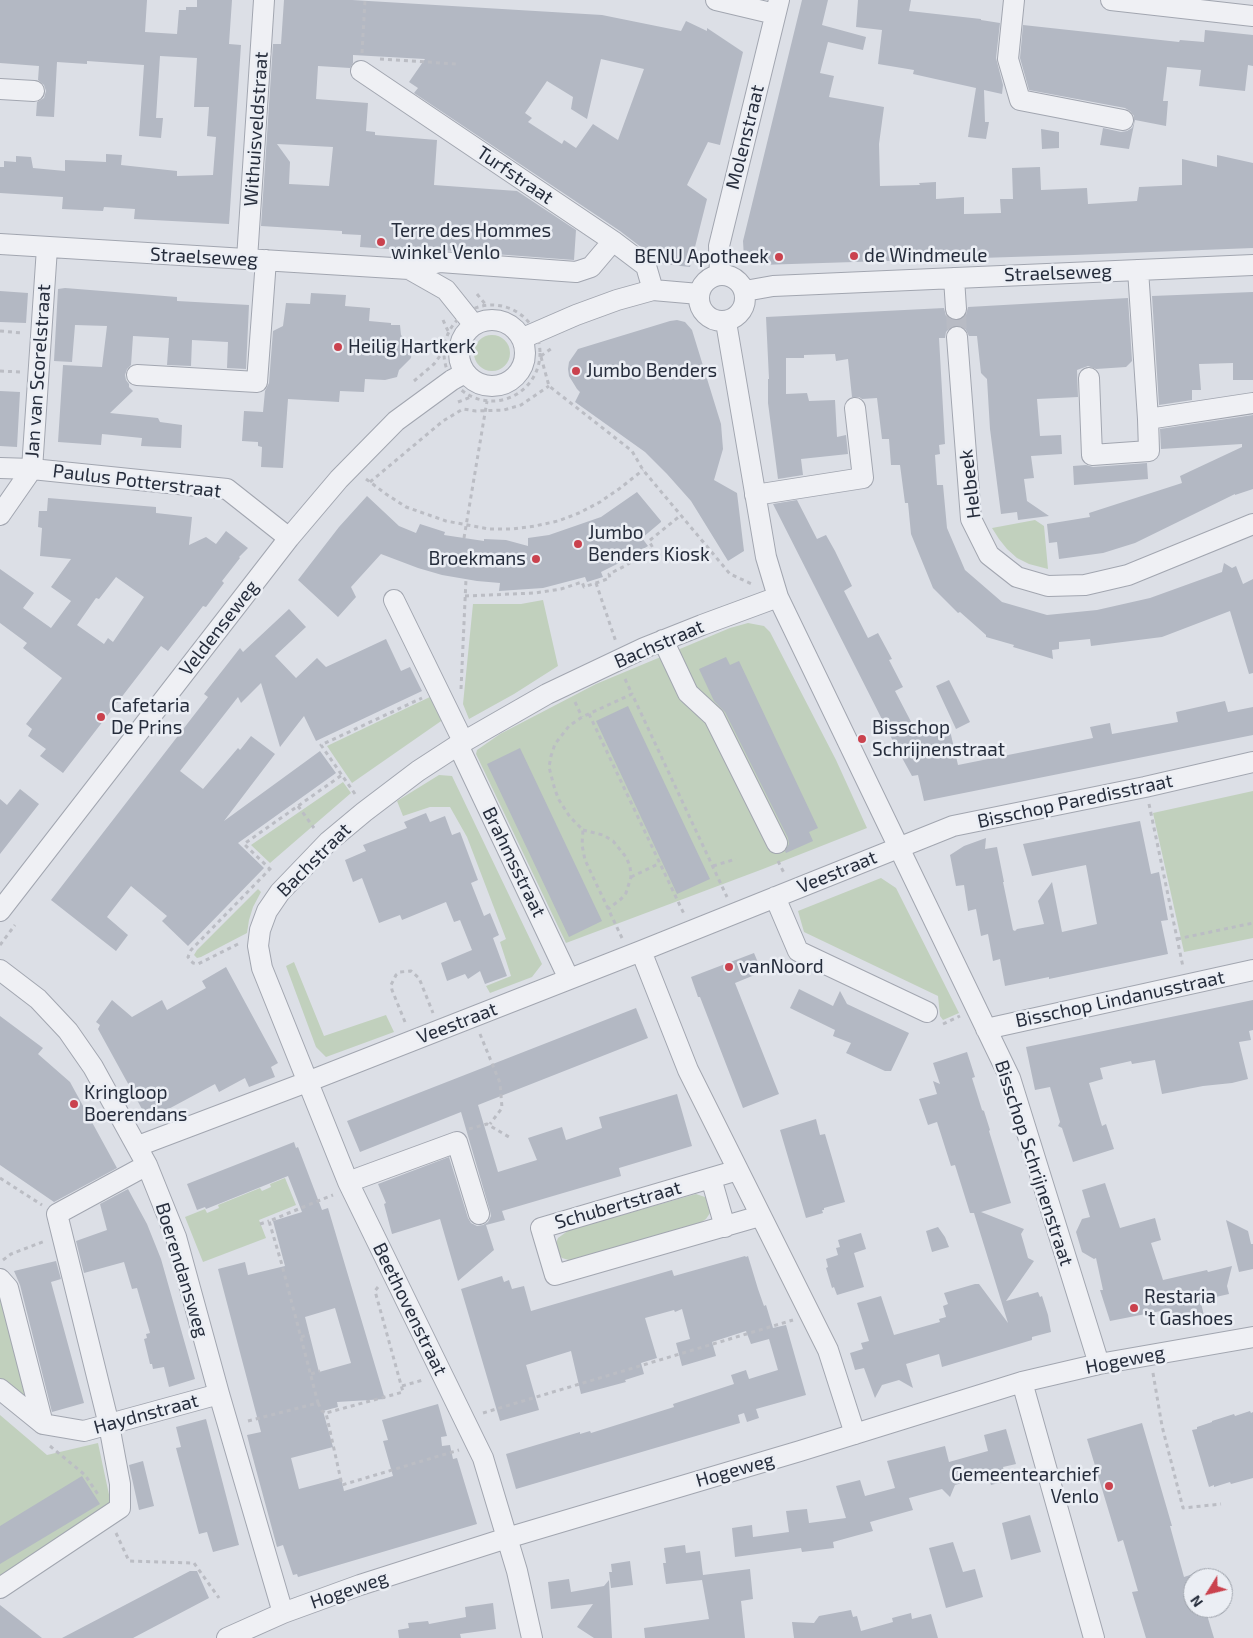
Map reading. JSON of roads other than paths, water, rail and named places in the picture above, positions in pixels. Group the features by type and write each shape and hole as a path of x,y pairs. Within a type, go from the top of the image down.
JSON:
{"street":[{"name":"Withuisveldstraat","path":"137,375 257,382 257,260 264,0"},
{"path":"716,0 777,7"},
{"path":"1014,0 1008,59 1020,100 1123,120"},
{"path":"1111,0 1253,16"},
{"name":"Molenstraat","path":"720,274 719,246 777,7"},
{"name":"Turfstraat","path":"362,65 646,266 653,290"},
{"path":"0,89 34,91"},
{"name":"Straelseweg","path":"0,244 409,269 440,262 576,272 591,267 613,241"},
{"name":"Jan van Scorelstraat","path":"0,515 32,469 47,248"},
{"name":"Straelseweg","path":"745,291 773,286 1253,265"},
{"name":"Straelseweg","path":"409,269 446,290 474,326"},
{"path":"1088,378 1092,455 1149,451 1138,270"},
{"path":"720,274 728,275 735,279 745,291 746,302 742,311 736,317 726,322 717,322 709,318 699,304 699,294 702,286 709,278 720,274"},
{"path":"954,278 956,309"},
{"path":"523,338 576,314 653,290 699,294"},
{"path":"484,321 505,322 523,338 525,359 521,370 514,379 504,385 494,387 482,386 465,373 460,363 459,352 461,342 466,333 484,321"},
{"name":"Bisschop Schrijnenstraat","path":"726,322 766,557 778,597 1010,1078 1100,1364"},
{"name":"Helbeek","path":"957,337 971,519 989,555 1017,577 1048,586 1094,583 1128,575 1253,524"},
{"name":"Veldenseweg","path":"0,911 289,538 339,479 396,422 452,380 465,373"},
{"path":"1148,419 1253,403"},
{"path":"755,495 862,478 855,408"},
{"name":"Paulus Potterstraat","path":"0,468 32,469 227,489 289,538"},
{"name":"Bachstraat","path":"307,1082 262,968 258,946 260,930 267,911 280,892 328,842 418,771 461,743 547,694 663,640 778,597"},
{"path":"394,600 449,713 461,743"},
{"path":"663,640 688,693 714,717 776,848"},
{"name":"Brahmsstraat","path":"461,743 570,979"},
{"name":"Bisschop Paredisstraat","path":"899,847 953,826 1145,787 1253,762"},
{"name":"Veestraat","path":"138,1146 570,979 899,847"},
{"name":"Veestraat","path":"784,894 798,951 927,1012"},
{"path":"636,953 688,1070 828,1350 855,1434"},
{"name":"Boerendansweg","path":"0,970 38,1000 68,1031 93,1067 147,1165 176,1237 218,1394 282,1613"},
{"name":"Bisschop Lindanusstraat","path":"986,1029 1253,970"},
{"name":"Beethovenstraat","path":"307,1082 348,1182 483,1458 517,1571 532,1638"},
{"path":"348,1182 457,1142 479,1214"},
{"path":"0,1588 120,1508 120,1484 109,1425 57,1214 147,1165"},
{"name":"Schubertstraat","path":"738,1170 541,1228 555,1275 760,1216"},
{"path":"711,1178 725,1227"},
{"path":"0,1279 8,1288 43,1424"},
{"name":"Hogeweg","path":"228,1638 282,1613 360,1585 507,1538 1022,1382 1100,1364 1253,1337"},
{"path":"1022,1382 1088,1637"},
{"name":"Haydnstraat","path":"0,1389 43,1424 84,1431 218,1394"}],"tunnel":[{"path":"956,309 957,337"}],"place":[{"name":"Terre des Hommes winkel Venlo","path":"381,242"},
{"name":"de Windmeule","path":"854,256"},
{"name":"BENU Apotheek","path":"779,257"},
{"name":"Heilig Hartkerk","path":"338,347"},
{"name":"Jumbo Benders","path":"576,371"},
{"name":"Jumbo Benders Kiosk","path":"578,544"},
{"name":"Broekmans","path":"536,559"},
{"name":"Cafetaria De Prins","path":"101,717"},
{"name":"Bisschop Schrijnenstraat","path":"862,739"},
{"name":"vanNoord","path":"729,967"},
{"name":"Kringloop Boerendans","path":"74,1104"},
{"name":"Restaria 't Gashoes","path":"1134,1308"},
{"name":"Gemeentearchief Venlo","path":"1109,1486"}]}
